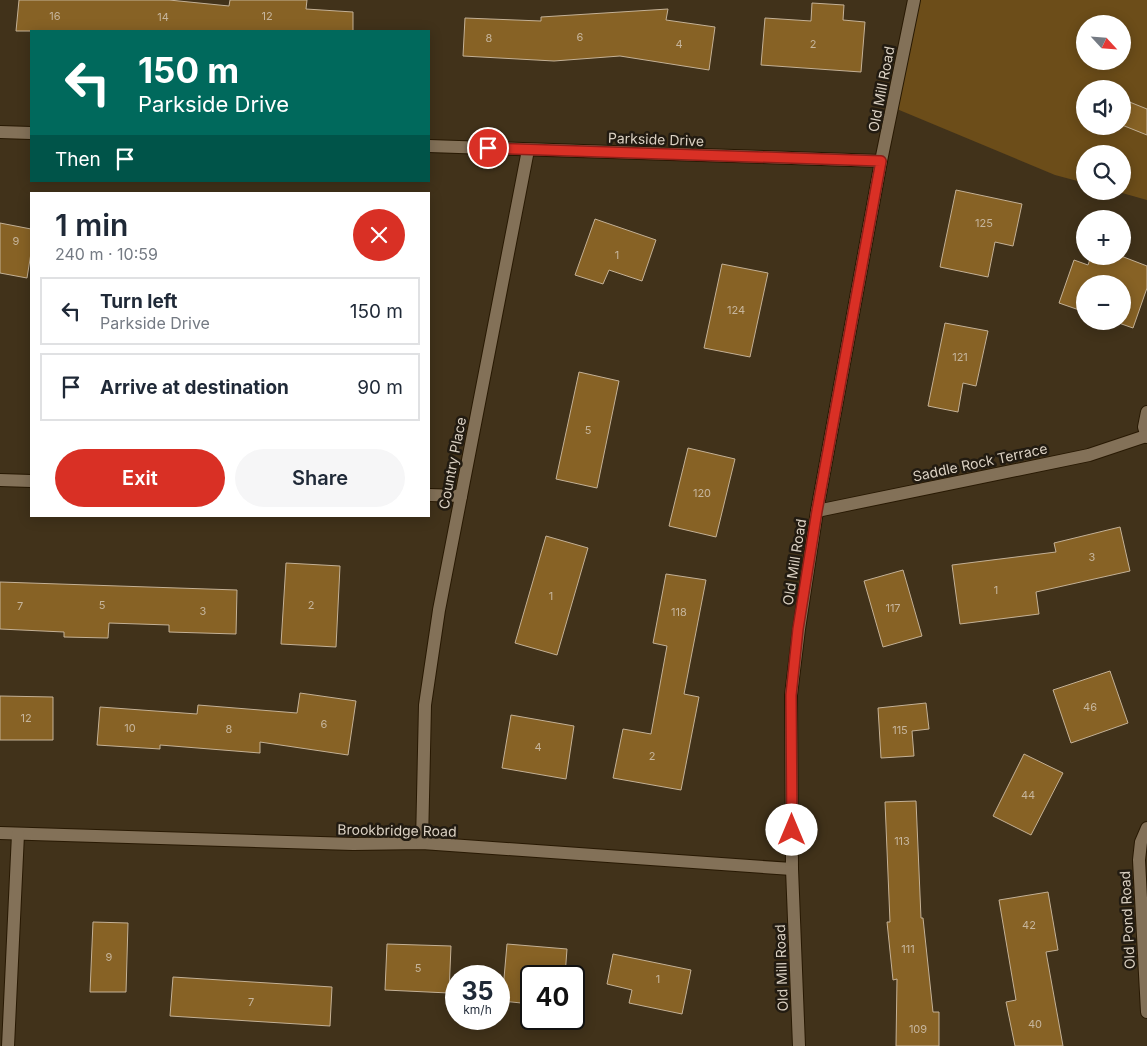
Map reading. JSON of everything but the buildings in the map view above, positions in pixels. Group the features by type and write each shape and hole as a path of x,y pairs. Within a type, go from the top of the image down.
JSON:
{"street":[{"name":"Old Mill Road","path":"799,1046 792,869 791,695 798,629 817,511 881,161 914,0"},
{"path":"0,132 30,133"},
{"name":"Parkside Drive","path":"430,146 881,161"},
{"name":"Country Place","path":"422,844 423,736 428,674 528,150"},
{"name":"Saddle Rock Terrace","path":"817,511 1089,454 1147,437 1144,426 1147,412"},
{"path":"0,480 30,481"},
{"path":"430,494 461,496"},
{"name":"Old Pond Road","path":"1147,828 1141,842 1139,860 1147,1012"},
{"name":"Brookbridge Road","path":"0,833 354,844 422,844 792,869"},
{"path":"8,1046 18,834"}],"shaded area":[{"path":"914,0 1147,0 1147,200 1131,196 1131,145 1076,145 1076,181 1055,175 892,107"}],"route":[{"path":"488,148 881,161 817,511 798,629 791,695 792,830"}]}
